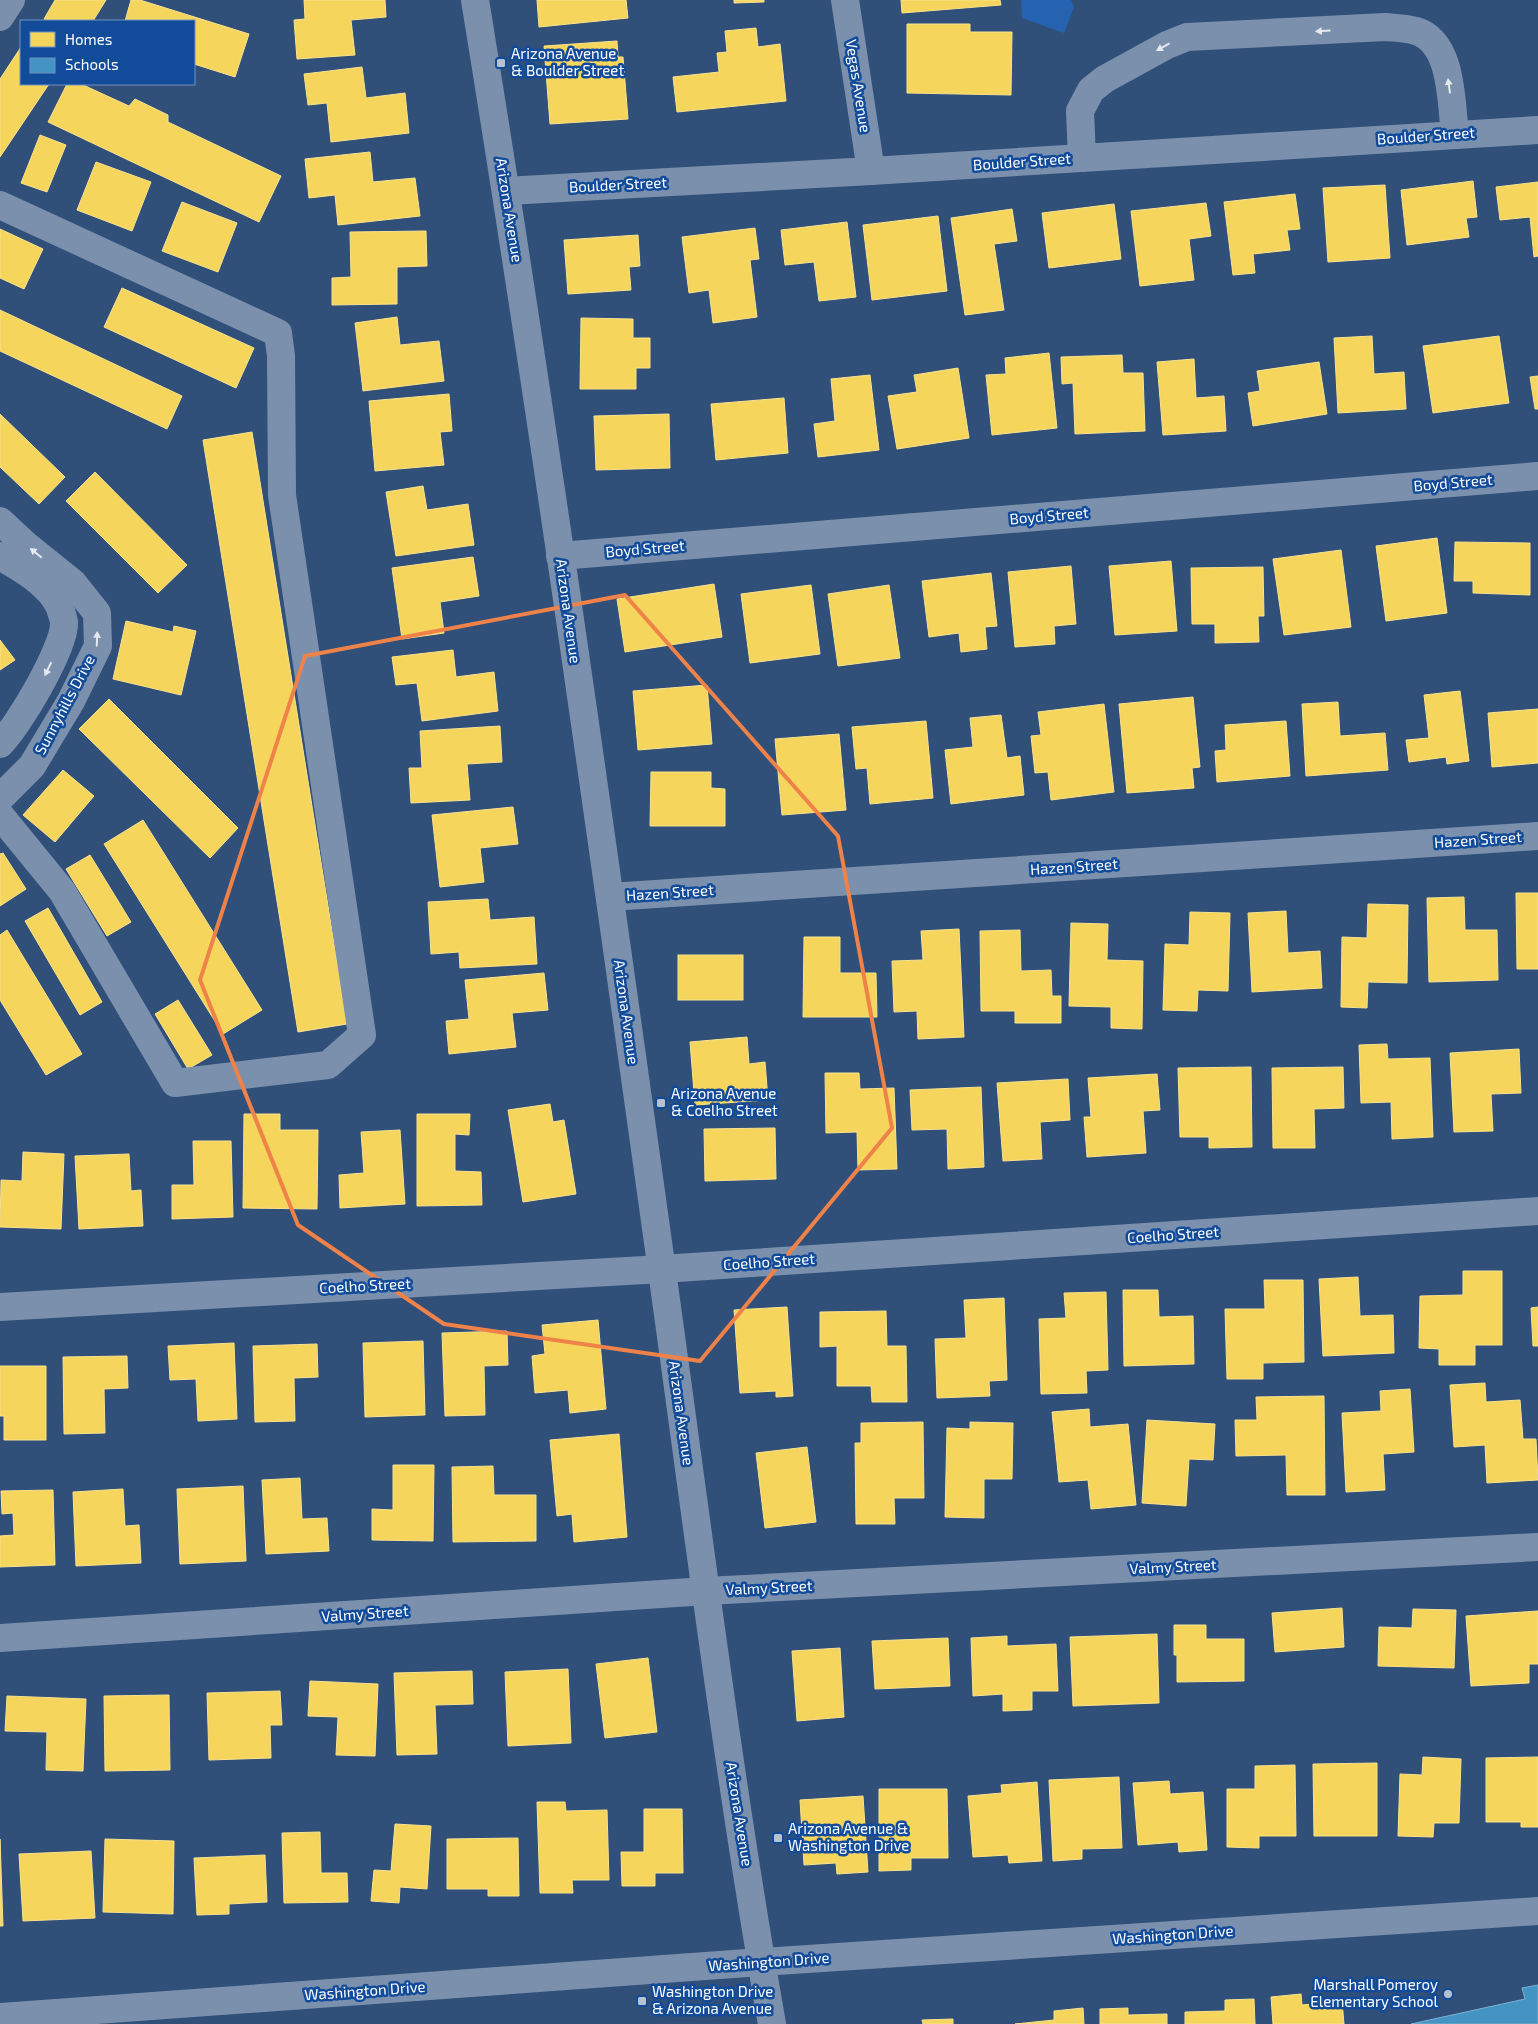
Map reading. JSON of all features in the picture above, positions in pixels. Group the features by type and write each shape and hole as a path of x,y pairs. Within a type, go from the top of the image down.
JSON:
{"street":[{"path":"0,17 11,0"},
{"name":"Arizona Avenue","path":"475,0 506,191 560,556 610,897 706,1591 761,1962 772,2024"},
{"name":"Vegas Avenue","path":"845,0 870,171"},
{"path":"1082,158 1080,111 1091,90 1105,79 1167,44 1187,37 1385,27 1416,31 1433,40 1444,58 1455,135"},
{"name":"Boulder Street","path":"506,191 870,171 1538,130"},
{"path":"0,205 278,333 282,356 282,495 362,1035 328,1065 175,1083 62,891 0,815"},
{"name":"Boyd Street","path":"560,556 1538,476"},
{"name":"Sunnyhills Drive","path":"0,521 27,546 73,583 97,613 98,646 71,701 32,766 0,798"},
{"name":"Sunnyhills Drive","path":"0,556 38,580 59,606 64,624 56,653 40,687 0,744"},
{"name":"Hazen Street","path":"610,897 1538,836"},
{"name":"Coelho Street","path":"0,1308 662,1269 1538,1211"},
{"name":"Valmy Street","path":"0,1638 706,1591 1538,1547"},
{"name":"Washington Drive","path":"0,2017 761,1962 1538,1912"}],"highlighted area":[{"path":"625,595 838,836 892,1128 700,1361 444,1324 298,1225 200,980 305,656"}],"shaded area":[{"path":"1021,0 1071,0 1074,7 1064,33 1022,18"}],"building: Homes":[{"path":"55,0 106,0 94,20 44,19"},
{"path":"131,0 140,0 249,34 235,77 195,64 195,20 125,20"},
{"path":"304,0 385,0 386,17 351,20 355,55 297,59 294,20 305,19"},
{"path":"537,0 626,0 628,18 539,27"},
{"path":"734,0 764,0 764,2 734,3"},
{"path":"901,0 1000,0 1001,5 902,13"},
{"path":"907,24 970,24 970,32 1012,32 1011,95 907,93"},
{"path":"756,28 758,47 780,44 786,101 677,112 673,77 719,72 717,53 727,52 725,31"},
{"path":"617,41 618,57 623,57 628,119 550,124 544,46"},
{"path":"20,49 20,85 48,85 0,157 0,79"},
{"path":"362,67 366,98 405,93 409,133 331,142 327,103 308,105 304,74"},
{"path":"66,85 83,85 129,106 135,99 168,115 168,122 281,176 259,222 48,122"},
{"path":"40,135 66,145 47,192 21,183"},
{"path":"370,152 373,182 415,178 420,216 338,225 335,195 309,198 305,159"},
{"path":"96,162 151,182 132,231 77,210"},
{"path":"1473,181 1477,217 1466,218 1469,237 1407,245 1401,190"},
{"path":"1538,182 1538,256 1534,257 1530,217 1500,220 1496,187"},
{"path":"1385,185 1390,258 1328,262 1323,188"},
{"path":"1295,194 1300,229 1287,230 1290,250 1253,254 1255,273 1233,275 1224,202"},
{"path":"182,202 237,223 218,272 162,251"},
{"path":"1206,203 1211,236 1189,239 1194,280 1140,286 1131,211"},
{"path":"1114,204 1121,259 1049,268 1042,213"},
{"path":"1012,209 1017,241 994,244 1004,310 965,315 951,218"},
{"path":"938,216 947,291 872,300 863,225"},
{"path":"847,222 856,297 819,301 814,262 785,265 781,230"},
{"path":"755,228 759,259 750,260 757,317 713,323 709,290 689,293 682,237"},
{"path":"0,229 43,249 24,289 0,278"},
{"path":"426,231 427,266 397,267 397,304 332,305 332,278 351,277 350,232"},
{"path":"638,235 640,266 629,267 631,290 568,294 564,240"},
{"path":"122,288 254,348 236,388 104,327"},
{"path":"0,310 182,396 167,429 0,351"},
{"path":"397,317 400,345 439,341 444,381 363,391 355,323"},
{"path":"581,318 633,319 633,338 650,338 650,368 636,368 636,389 580,389"},
{"path":"1372,336 1374,374 1404,372 1406,409 1338,413 1334,338"},
{"path":"1499,336 1509,403 1433,413 1423,346"},
{"path":"1049,353 1057,428 992,435 986,375 1006,374 1005,358"},
{"path":"1122,355 1123,373 1143,373 1145,431 1075,434 1073,383 1062,384 1061,357"},
{"path":"1194,359 1196,398 1224,396 1226,431 1163,435 1157,362"},
{"path":"1319,362 1327,414 1253,426 1248,393 1260,391 1257,371"},
{"path":"958,368 969,438 897,449 888,396 917,392 914,375"},
{"path":"870,375 879,450 818,457 814,424 835,421 831,379"},
{"path":"1538,376 1538,409 1535,409 1530,377"},
{"path":"449,394 452,431 440,432 444,465 375,471 369,401"},
{"path":"784,398 788,453 716,460 711,404"},
{"path":"0,414 65,477 39,504 0,467"},
{"path":"669,414 670,468 596,470 594,416"},
{"path":"252,432 347,1024 298,1032 203,440"},
{"path":"95,472 187,565 158,593 66,501"},
{"path":"423,486 427,510 468,504 474,545 396,556 386,492"},
{"path":"1437,538 1447,613 1386,621 1376,546"},
{"path":"1455,542 1530,543 1530,595 1473,593 1473,581 1454,581"},
{"path":"1341,550 1351,627 1284,635 1273,559"},
{"path":"473,557 479,596 440,602 444,633 402,639 392,568"},
{"path":"1171,561 1177,631 1115,635 1109,566"},
{"path":"1071,566 1076,624 1054,626 1055,644 1015,647 1008,572"},
{"path":"1263,567 1264,616 1258,616 1259,642 1215,643 1215,624 1192,624 1191,568"},
{"path":"991,573 997,626 985,627 987,649 961,652 959,633 929,637 922,581"},
{"path":"714,584 722,637 625,652 617,599"},
{"path":"811,585 820,654 750,663 741,594"},
{"path":"889,585 900,658 838,666 828,594"},
{"path":"126,621 173,632 174,626 196,631 181,695 113,679"},
{"path":"0,640 15,660 0,670"},
{"path":"453,650 456,677 494,672 498,711 422,721 417,683 396,685 392,657"},
{"path":"707,685 712,744 638,750 633,691"},
{"path":"1460,691 1469,761 1447,764 1446,757 1409,762 1406,740 1429,738 1424,695"},
{"path":"1193,697 1200,767 1192,768 1194,788 1127,793 1119,704"},
{"path":"109,699 238,828 210,858 79,729"},
{"path":"1338,702 1340,736 1385,733 1388,770 1306,776 1302,704"},
{"path":"1104,704 1114,792 1051,800 1048,772 1035,773 1031,736 1041,735 1038,712"},
{"path":"1538,709 1538,763 1492,767 1488,713"},
{"path":"1001,715 1007,758 1020,756 1024,795 951,804 945,750 973,747 970,718"},
{"path":"926,721 933,798 870,804 867,768 856,769 852,727"},
{"path":"1286,721 1290,776 1217,782 1215,751 1226,750 1225,725"},
{"path":"500,726 502,762 467,764 470,800 411,803 409,768 422,768 420,731"},
{"path":"839,734 846,810 782,815 775,739"},
{"path":"63,770 94,796 55,842 23,815"},
{"path":"651,772 711,772 711,788 725,789 725,826 650,826"},
{"path":"513,807 518,844 480,848 484,882 440,887 432,815"},
{"path":"143,820 262,1010 223,1034 104,844"},
{"path":"3,853 26,889 0,906 0,854"},
{"path":"90,855 131,922 107,936 66,869"},
{"path":"1516,893 1538,893 1538,969 1517,969"},
{"path":"1464,897 1465,930 1497,930 1498,980 1429,982 1427,898"},
{"path":"488,899 490,920 534,917 537,964 460,968 459,952 431,954 428,902"},
{"path":"1368,904 1408,905 1407,983 1368,982 1367,1008 1341,1007 1342,937 1367,938"},
{"path":"48,908 102,1002 80,1015 25,921"},
{"path":"1286,911 1288,953 1320,951 1322,988 1252,992 1248,913"},
{"path":"1190,912 1230,913 1228,991 1198,990 1197,1011 1163,1010 1165,944 1189,945"},
{"path":"1071,923 1108,924 1107,960 1143,961 1142,1029 1111,1028 1111,1007 1069,1006"},
{"path":"959,929 964,1037 918,1039 917,1011 894,1012 892,961 923,960 921,931"},
{"path":"7,930 82,1054 46,1075 0,1000 0,935"},
{"path":"1020,930 1021,971 1051,970 1052,996 1061,996 1061,1023 1015,1023 1015,1011 981,1011 980,931"},
{"path":"804,937 840,937 840,973 876,973 877,1017 803,1017"},
{"path":"678,955 743,955 743,1000 678,1000"},
{"path":"544,973 548,1010 512,1013 516,1047 449,1054 446,1021 469,1019 465,980"},
{"path":"178,1000 212,1055 188,1069 155,1014"},
{"path":"747,1037 749,1064 765,1062 768,1100 695,1105 690,1042"},
{"path":"1387,1044 1388,1059 1430,1058 1433,1137 1392,1139 1391,1102 1361,1103 1359,1045"},
{"path":"1519,1049 1521,1093 1491,1094 1493,1131 1454,1132 1450,1053"},
{"path":"1251,1067 1252,1147 1209,1148 1209,1137 1180,1137 1178,1068"},
{"path":"1343,1067 1344,1108 1314,1109 1315,1148 1273,1148 1272,1068"},
{"path":"825,1073 859,1073 860,1089 894,1088 897,1169 858,1170 857,1132 826,1133"},
{"path":"1157,1074 1160,1110 1143,1111 1146,1153 1087,1157 1084,1117 1091,1117 1088,1078"},
{"path":"1068,1079 1070,1120 1040,1122 1042,1159 1003,1161 997,1083"},
{"path":"981,1087 984,1167 948,1169 947,1129 912,1130 910,1090"},
{"path":"550,1104 553,1122 564,1120 576,1194 523,1202 508,1110"},
{"path":"244,1114 280,1114 280,1130 318,1130 317,1209 243,1208"},
{"path":"417,1114 470,1114 469,1135 455,1134 455,1171 481,1172 482,1205 417,1206"},
{"path":"775,1128 776,1179 705,1181 704,1129"},
{"path":"400,1130 405,1204 340,1208 339,1175 364,1173 361,1132"},
{"path":"193,1141 231,1141 233,1217 172,1219 172,1185 194,1185"},
{"path":"23,1152 64,1154 61,1229 0,1227 1,1180 22,1181"},
{"path":"129,1154 131,1191 141,1190 143,1226 79,1229 75,1156"},
{"path":"1463,1271 1502,1271 1502,1345 1475,1345 1475,1365 1439,1365 1439,1349 1419,1348 1420,1296 1463,1295"},
{"path":"1358,1277 1360,1316 1393,1315 1394,1353 1323,1356 1319,1279"},
{"path":"1264,1280 1303,1280 1304,1362 1263,1363 1263,1379 1227,1379 1225,1309 1265,1309"},
{"path":"1123,1290 1158,1290 1159,1317 1193,1316 1194,1364 1124,1366"},
{"path":"1106,1292 1108,1370 1086,1371 1087,1393 1041,1394 1039,1319 1066,1318 1064,1293"},
{"path":"1004,1298 1007,1380 989,1381 990,1396 937,1398 935,1339 966,1338 964,1300"},
{"path":"787,1307 793,1396 776,1397 776,1391 740,1393 734,1310"},
{"path":"1538,1307 1538,1346 1533,1346 1531,1308"},
{"path":"886,1311 887,1346 906,1346 907,1402 872,1402 871,1386 837,1386 837,1346 820,1347 820,1312"},
{"path":"598,1320 606,1409 570,1413 568,1390 535,1393 532,1356 545,1354 542,1325"},
{"path":"507,1331 508,1365 484,1366 485,1415 445,1416 442,1333"},
{"path":"423,1341 425,1415 365,1417 363,1343"},
{"path":"234,1343 237,1419 198,1421 196,1379 170,1380 168,1346"},
{"path":"317,1344 318,1377 294,1378 295,1421 255,1422 253,1346"},
{"path":"127,1356 128,1388 104,1389 105,1433 64,1434 63,1357"},
{"path":"0,1366 46,1366 46,1440 4,1440 4,1416 0,1416"},
{"path":"1485,1383 1486,1402 1520,1400 1523,1439 1536,1439 1538,1480 1487,1483 1485,1445 1454,1447 1450,1385"},
{"path":"1410,1389 1414,1452 1383,1454 1385,1490 1346,1492 1342,1413 1381,1411 1380,1391"},
{"path":"1324,1396 1325,1495 1287,1495 1286,1455 1236,1456 1235,1420 1257,1420 1256,1397"},
{"path":"1089,1409 1090,1427 1128,1424 1136,1505 1091,1509 1088,1480 1059,1482 1052,1412"},
{"path":"1147,1420 1215,1424 1213,1460 1189,1459 1186,1506 1142,1503"},
{"path":"923,1422 924,1498 894,1498 895,1524 856,1524 855,1443 861,1443 861,1423"},
{"path":"970,1422 1013,1423 1012,1479 984,1479 984,1518 945,1517 947,1428 970,1429"},
{"path":"619,1434 627,1537 574,1542 572,1514 557,1516 550,1440"},
{"path":"807,1447 816,1522 765,1528 756,1453"},
{"path":"393,1465 434,1465 433,1541 372,1540 372,1509 393,1510"},
{"path":"493,1466 494,1495 536,1495 536,1541 453,1542 452,1467"},
{"path":"300,1478 302,1519 327,1518 329,1551 266,1554 262,1480"},
{"path":"243,1486 246,1561 180,1564 177,1489"},
{"path":"123,1489 125,1526 139,1525 141,1563 76,1566 73,1492"},
{"path":"53,1490 55,1565 0,1567 0,1536 14,1535 13,1513 2,1514 1,1491"},
{"path":"1342,1608 1344,1647 1275,1652 1272,1613"},
{"path":"1413,1609 1456,1610 1454,1668 1378,1666 1379,1627 1412,1628"},
{"path":"1538,1611 1538,1664 1529,1664 1529,1683 1471,1686 1466,1616"},
{"path":"1174,1625 1206,1625 1206,1639 1244,1639 1244,1681 1177,1682 1177,1655 1174,1655"},
{"path":"1157,1634 1159,1703 1073,1706 1070,1637"},
{"path":"1007,1636 1007,1646 1056,1644 1058,1691 1032,1691 1032,1710 1003,1711 1003,1694 973,1696 971,1638"},
{"path":"948,1638 950,1686 875,1689 872,1641"},
{"path":"840,1648 844,1717 797,1721 792,1651"},
{"path":"648,1658 657,1732 605,1738 596,1664"},
{"path":"568,1669 571,1743 508,1746 505,1672"},
{"path":"472,1671 473,1704 435,1705 437,1754 397,1755 394,1673"},
{"path":"310,1681 378,1684 375,1756 336,1755 338,1717 308,1716"},
{"path":"280,1691 282,1725 270,1725 271,1758 209,1760 207,1693"},
{"path":"169,1695 170,1770 105,1771 104,1696"},
{"path":"7,1696 86,1699 83,1771 46,1770 47,1732 5,1731"},
{"path":"1423,1757 1461,1759 1459,1823 1434,1823 1433,1837 1398,1836 1400,1774 1422,1775"},
{"path":"1538,1757 1538,1827 1521,1827 1521,1822 1486,1822 1486,1758"},
{"path":"1377,1763 1377,1836 1314,1836 1313,1764"},
{"path":"1295,1765 1296,1836 1259,1836 1259,1848 1227,1847 1227,1789 1255,1789 1255,1766"},
{"path":"1119,1777 1122,1848 1082,1849 1082,1859 1053,1861 1049,1780"},
{"path":"1169,1781 1170,1794 1203,1792 1207,1850 1179,1852 1178,1842 1138,1845 1133,1783"},
{"path":"1037,1782 1042,1861 1009,1863 1008,1855 973,1857 968,1796 1002,1793 1001,1785"},
{"path":"879,1789 947,1789 948,1858 911,1858 911,1870 879,1871"},
{"path":"863,1796 868,1872 837,1874 836,1863 804,1865 800,1800"},
{"path":"537,1802 565,1802 566,1811 607,1810 609,1880 572,1880 573,1893 540,1893"},
{"path":"644,1809 682,1809 683,1873 655,1873 655,1886 622,1886 621,1852 644,1852"},
{"path":"395,1824 431,1826 427,1889 400,1887 399,1903 371,1901 374,1870 391,1871"},
{"path":"320,1832 321,1873 347,1873 348,1902 284,1903 282,1833"},
{"path":"518,1838 519,1896 488,1896 488,1889 447,1889 447,1839"},
{"path":"0,1839 3,1926 0,1926"},
{"path":"105,1839 174,1841 173,1914 103,1912"},
{"path":"91,1851 95,1918 23,1921 19,1854"},
{"path":"265,1855 267,1902 229,1904 229,1914 197,1915 194,1858"},
{"path":"1301,1994 1302,2005 1342,2001 1344,2024 1273,2024 1271,1997"},
{"path":"1254,1999 1255,2024 1185,2024 1185,2012 1225,2011 1225,2000"},
{"path":"1083,2008 1084,2024 1015,2024 1054,2020 1054,2011"},
{"path":"1128,2008 1128,2015 1167,2014 1167,2024 1100,2024 1100,2009"},
{"path":"953,2019 953,2024 923,2024 922,2020"}],"building: Schools":[{"path":"1538,1985 1538,2024 1411,2024 1525,1999 1522,1988"}],"place":[{"name":"Arizona Avenue & Boulder Street","path":"501,63"},
{"name":"Arizona Avenue & Coelho Street","path":"661,1103"},
{"name":"Arizona Avenue & Washington Drive","path":"778,1838"},
{"name":"Marshall Pomeroy Elementary School","path":"1448,1994"},
{"name":"Washington Drive & Arizona Avenue","path":"642,2001"}]}
